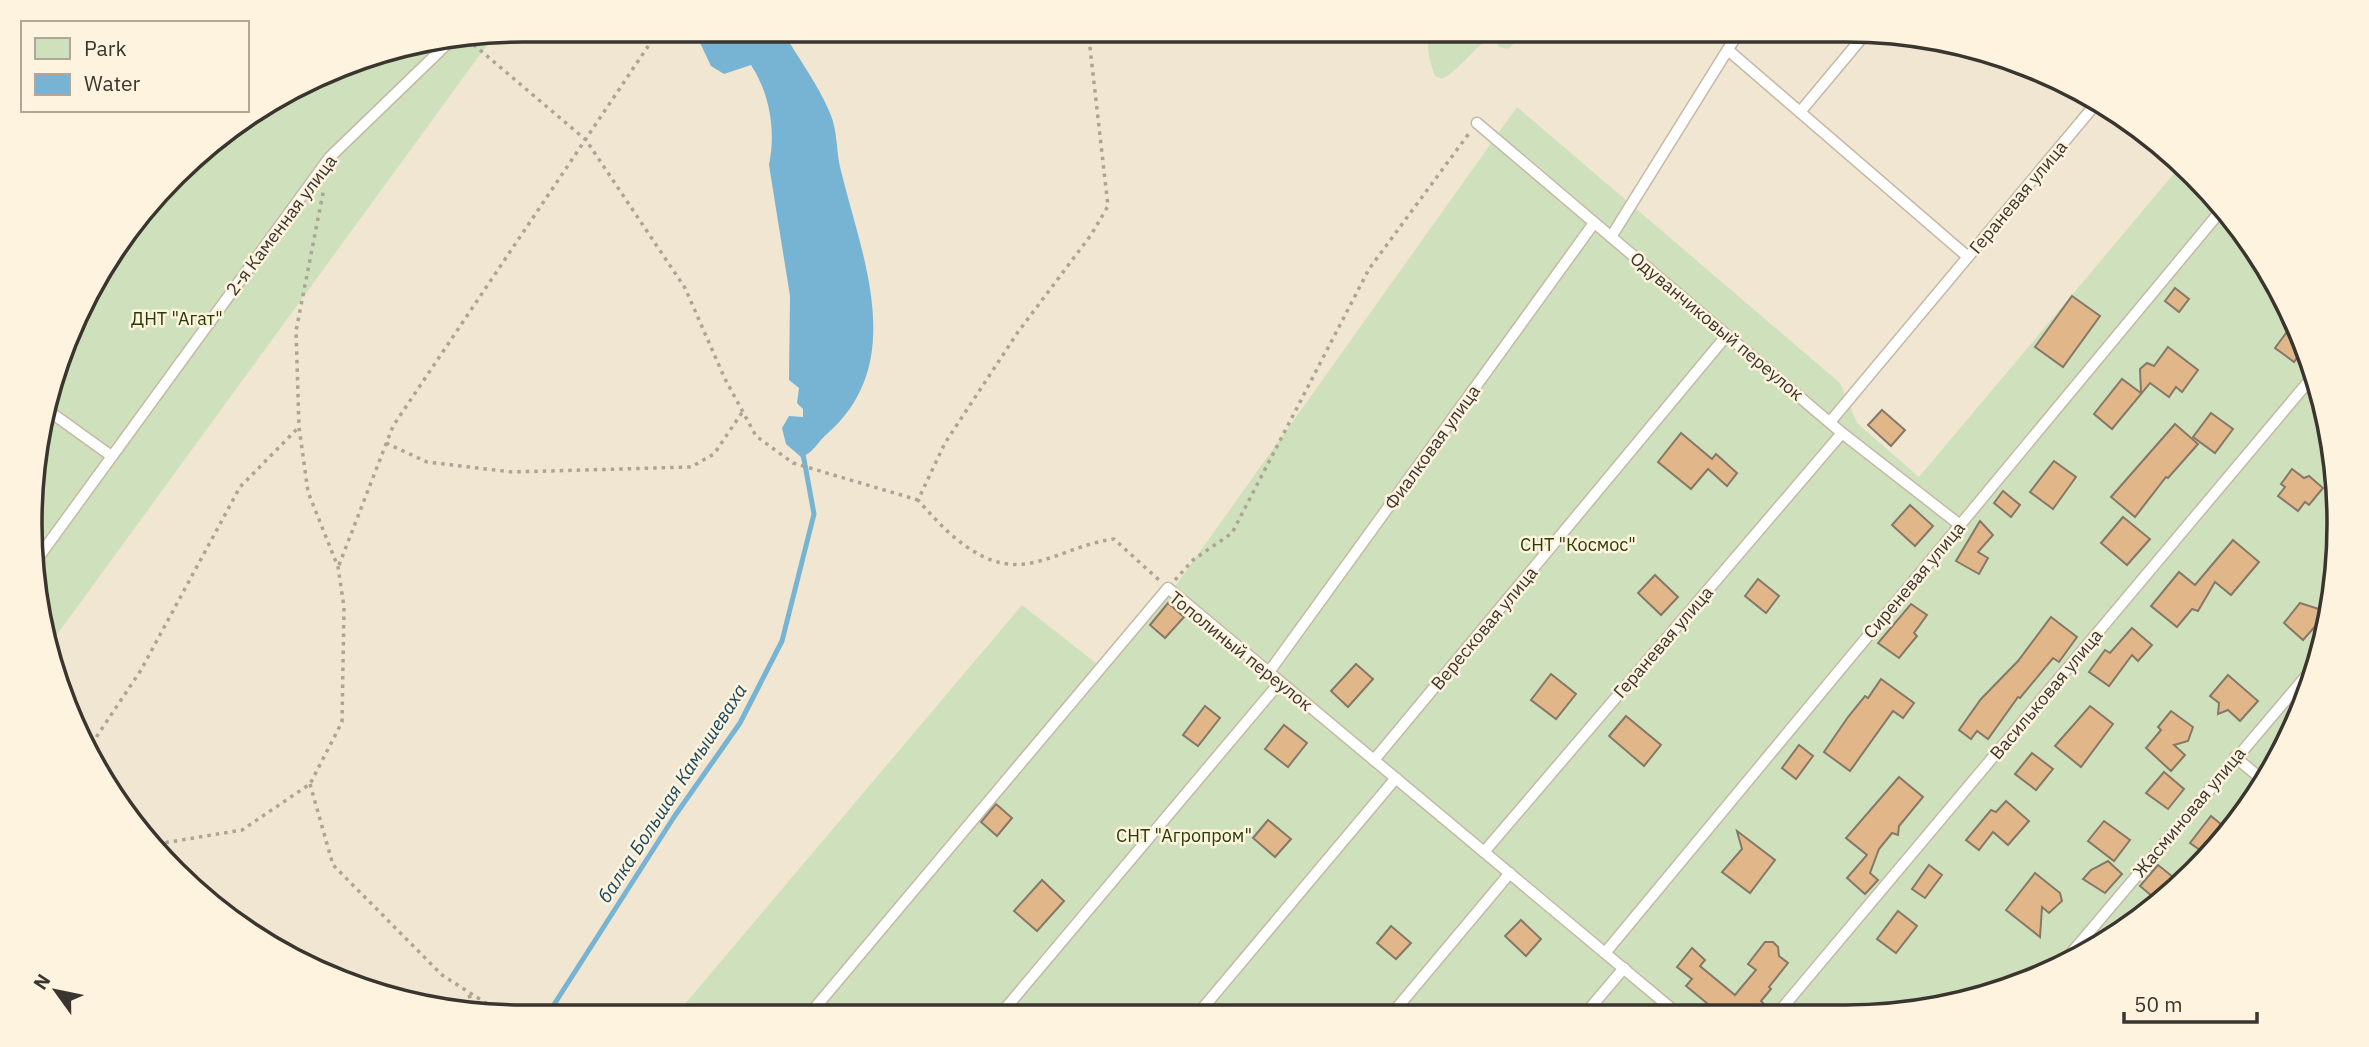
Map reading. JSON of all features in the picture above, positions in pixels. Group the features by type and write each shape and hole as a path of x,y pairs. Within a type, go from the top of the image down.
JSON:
{"lane":[{"path":"1611,237 1733,42"},
{"path":"1800,112 1858,42"},
{"name":"2-я Каменная улица","path":"43,551 110,455 330,157 442,49"},
{"path":"1728,50 1968,257"},
{"name":"Гераневая улица","path":"1830,422 2091,110"},
{"name":"Одуванчиковый переулок","path":"1477,123 1842,433 1960,525"},
{"name":"Сиреневая улица","path":"1605,953 2216,216"},
{"name":"Фиалковая улица","path":"1269,672 1594,222"},
{"name":"Вересковая улица","path":"1374,760 1727,335"},
{"name":"Васильковая улица","path":"1785,1005 2306,385"},
{"path":"54,416 110,455"},
{"name":"Гераневая улица","path":"1485,852 1842,433"},
{"name":"Тополиный переулок","path":"817,1005 1168,588 1667,1005"},
{"path":"1008,1005 1280,682"},
{"name":"Жасминовая улица","path":"2079,944 2299,684"},
{"path":"2235,757 2256,774"},
{"path":"1205,1005 1396,778"},
{"path":"1399,1005 1510,873"},
{"path":"1593,1005 1624,968"}],"path":[{"path":"338,567 393,426 651,42"},
{"path":"918,500 945,443 1018,332 1091,235 1108,206 1089,42"},
{"path":"474,45 586,140 685,288 756,436 793,463 918,500 945,531 990,562 1029,563 1086,543 1114,539 1168,588 1193,560 1232,533 1369,269 1477,123"},
{"path":"163,843 242,831 310,784 342,722 344,607 338,567 308,492 299,427 296,331 325,184"},
{"path":"387,443 427,462 512,472 691,467 714,454 743,411"},
{"path":"94,740 141,670 240,487 299,427"},
{"path":"310,784 333,865 442,975 485,1003"},
{"path":"468,993 471,1002"}],"green space":[{"path":"1428,42 1486,42 1442,79 1435,76"},
{"path":"1496,42 1516,42 1508,49 1499,47"},
{"name":"ДНТ \"Агат\"","path":"488,43 55,637 46,586 42,524 51,430 58,399 79,339 123,256 161,206 206,161 256,123 283,107 339,79 399,58"},
{"name":"СНТ \"Космос\"","path":"1517,107 1840,383 1857,423 1919,477 2175,172 2227,230 2246,256 2277,311 2311,399 2323,461 2326,555 2311,648 2290,708 2246,791 2208,841 2186,864 2163,886 2113,924 2030,968 1970,989 1908,1001 1846,1005 684,1005 1022,605 1106,671 1174,588"}],"water":[{"path":"700,42 789,42 820,92 834,127 839,164 867,273 873,342 867,374 852,405 813,450 801,457 786,444 782,428 789,416 803,417 803,409 797,403 799,388 789,380 790,296 769,165 772,139 770,113 763,88 751,65 724,74 711,66"}],"building":[{"path":"2175,288 2189,299 2179,312 2165,301"},
{"path":"2072,296 2100,316 2063,367 2035,347"},
{"path":"2287,332 2297,358 2294,362 2275,348"},
{"path":"2168,347 2198,370 2182,392 2176,387 2169,397 2150,383 2112,429 2094,414 2122,379 2141,393 2140,369 2147,363 2154,366"},
{"path":"1882,410 1905,430 1891,446 1868,425"},
{"path":"2211,413 2233,429 2215,453 2193,437"},
{"path":"2175,424 2198,444 2168,478 2166,477 2135,517 2111,497"},
{"path":"1681,433 1712,459 1716,454 1737,473 1727,486 1708,469 1691,489 1658,462"},
{"path":"2054,461 2076,477 2053,509 2030,492"},
{"path":"2292,469 2304,478 2309,476 2323,488 2309,505 2305,502 2298,511 2278,496 2285,487 2281,484"},
{"path":"2003,491 2020,505 2011,517 1994,503"},
{"path":"1910,505 1933,526 1915,546 1892,525"},
{"path":"2123,517 2150,539 2127,565 2101,543"},
{"path":"1980,521 1993,535 1978,552 1988,558 1979,574 1956,561"},
{"path":"2233,540 2259,562 2231,595 2215,582 2198,611 2192,609 2177,627 2151,606 2179,572 2195,585"},
{"path":"1655,575 1678,597 1661,615 1638,593"},
{"path":"1758,579 1779,596 1766,613 1745,596"},
{"path":"1168,603 1184,617 1165,638 1150,625"},
{"path":"2300,603 2319,609 2316,625 2303,640 2284,623"},
{"path":"1911,604 1927,615 1914,633 1917,636 1899,658 1878,643"},
{"path":"2051,617 2077,637 2059,662 2053,658 2020,698 2018,697 1988,739 1977,731 1971,739 1959,730 1981,699 2018,661"},
{"path":"2132,628 2152,645 2138,661 2132,655 2109,686 2089,672 2105,650 2110,653"},
{"path":"1356,664 1373,679 1348,707 1331,691"},
{"path":"1551,674 1576,694 1556,719 1531,700"},
{"path":"2228,675 2258,701 2240,721 2228,710 2218,714 2219,703 2210,696"},
{"path":"1881,679 1914,703 1903,718 1893,711 1850,771 1824,752 1848,717 1865,696 1868,698"},
{"path":"1205,706 1220,718 1198,746 1183,735"},
{"path":"2090,706 2113,724 2081,767 2055,746"},
{"path":"2171,711 2193,727 2188,741 2174,745 2185,755 2171,771 2146,748 2161,730 2158,727"},
{"path":"1626,716 1661,745 1644,766 1609,736"},
{"path":"1284,725 1307,743 1288,767 1265,749"},
{"path":"1799,745 1813,756 1796,779 1782,768"},
{"path":"2032,753 2053,769 2036,790 2015,774"},
{"path":"2164,772 2184,789 2168,809 2146,793"},
{"path":"1899,777 1923,797 1899,826 1898,835 1892,833 1879,849 1870,873 1878,880 1865,894 1847,878 1867,855 1846,838"},
{"path":"2006,801 2029,821 2008,845 1993,832 1979,850 1966,840 1991,810 1996,812"},
{"path":"996,804 1012,818 997,836 981,822"},
{"path":"2211,816 2221,824 2200,850 2190,843"},
{"path":"1268,820 1291,839 1275,857 1253,838"},
{"path":"2104,821 2130,840 2114,861 2088,841"},
{"path":"1737,831 1775,860 1750,893 1722,872 1742,849"},
{"path":"2108,861 2122,874 2105,893 2083,879 2091,870"},
{"path":"1929,865 1942,875 1925,898 1912,889"},
{"path":"2158,865 2173,877 2151,895 2140,886"},
{"path":"2035,873 2060,893 2062,901 2049,913 2042,907 2040,937 2006,910"},
{"path":"1042,880 1064,901 1037,931 1014,911"},
{"path":"1898,911 1917,926 1896,953 1877,939"},
{"path":"1521,920 1541,939 1526,956 1505,936"},
{"path":"1391,926 1411,943 1396,959 1377,943"},
{"path":"1765,942 1773,942 1778,947 1779,956 1788,963 1761,1001 1765,1005 1709,1005 1686,986 1692,979 1677,967 1692,948 1705,960 1700,966 1735,995 1756,970 1748,964"}],"waterway":[{"name":"балка Большая Камышеваха","path":"554,1005 674,817 740,723 782,641 814,514 803,454"}],"park label":[{"name":"СНТ \"Агропром\"","path":"1184,835"}]}
